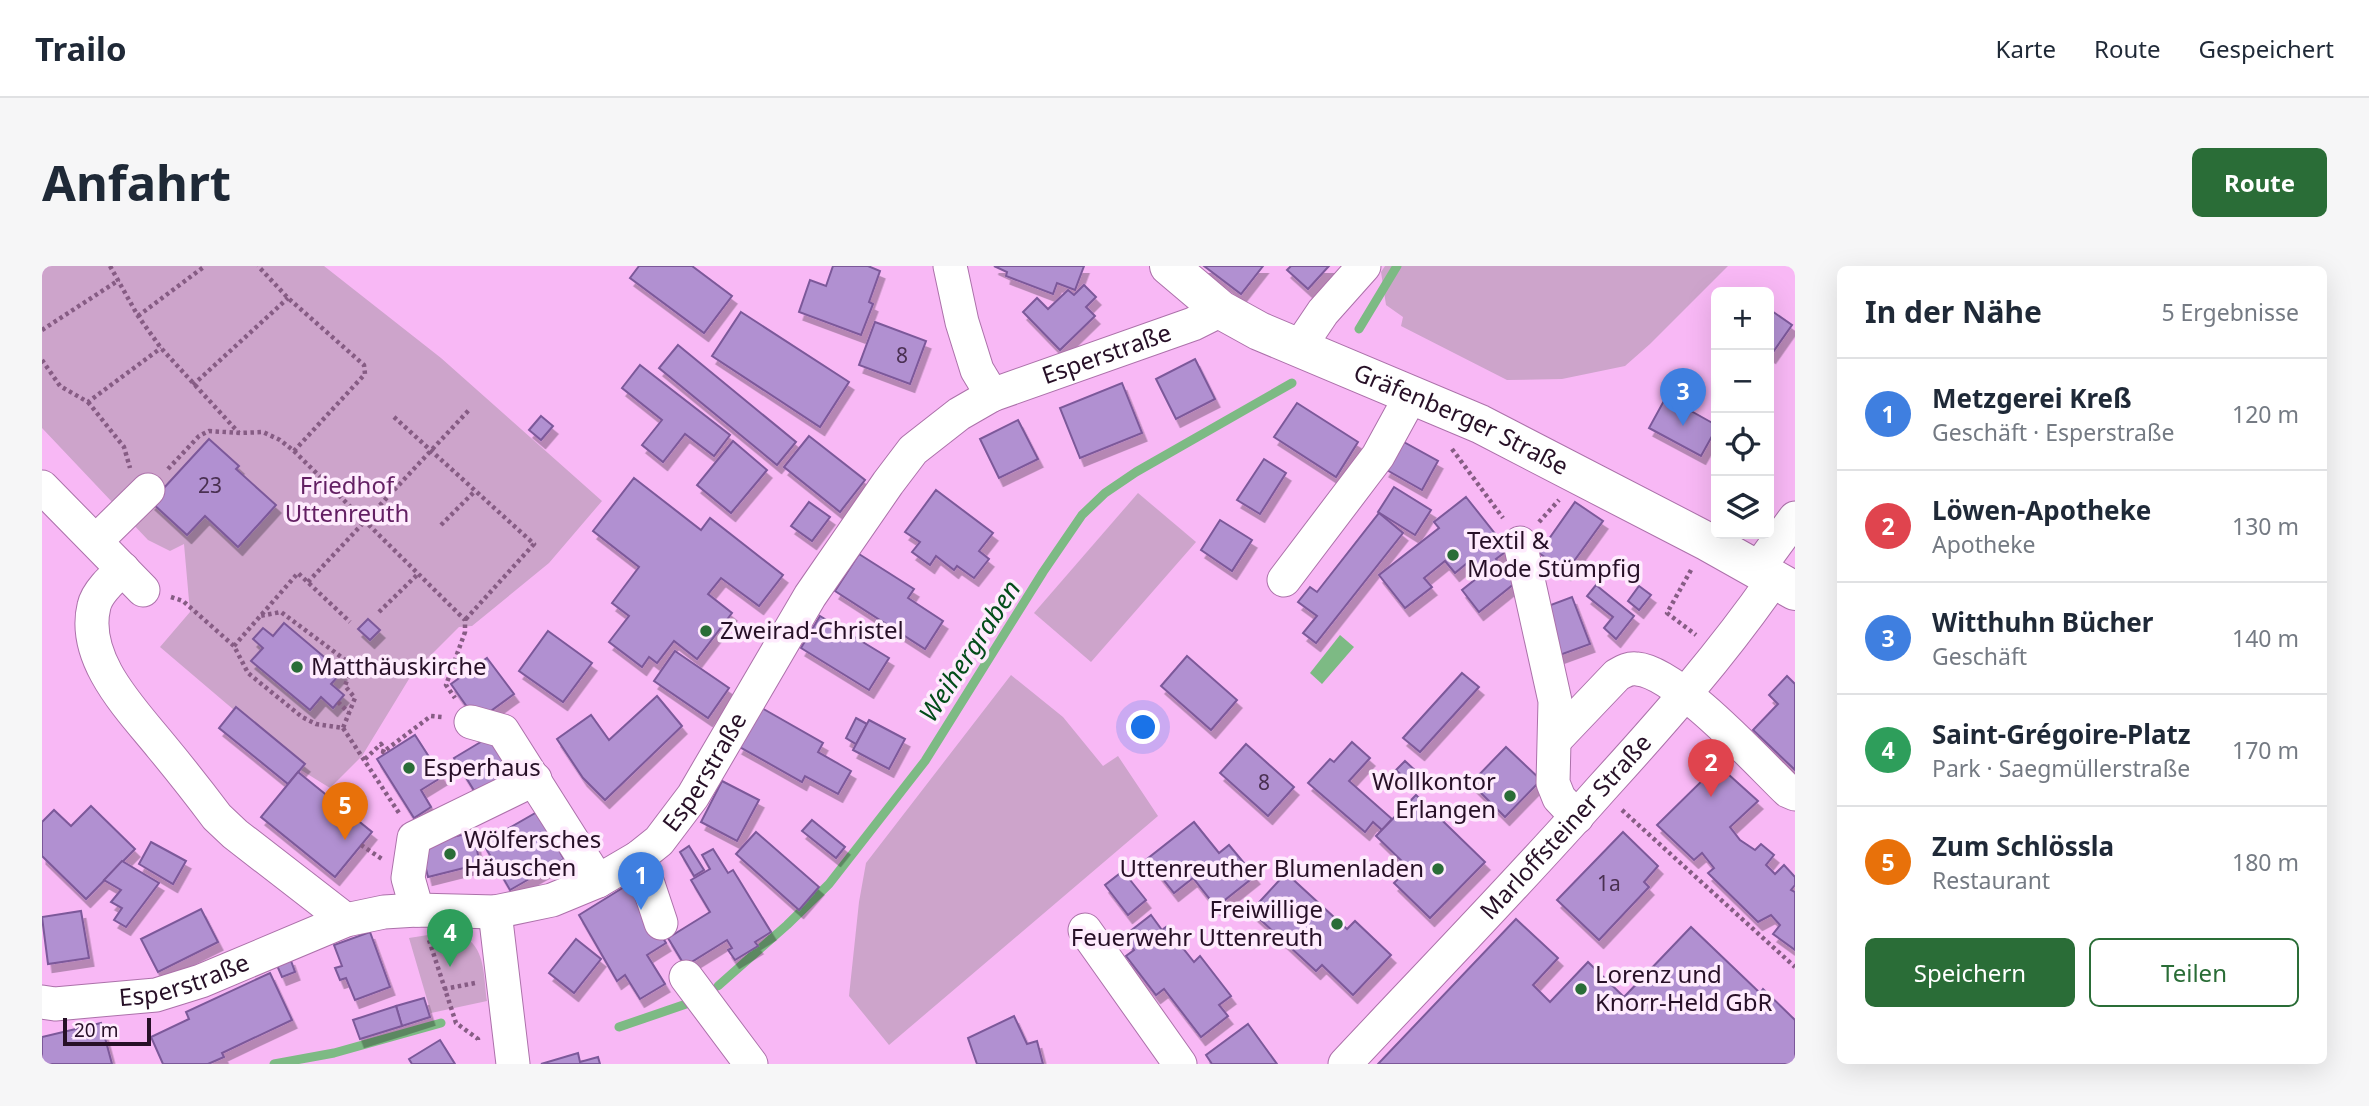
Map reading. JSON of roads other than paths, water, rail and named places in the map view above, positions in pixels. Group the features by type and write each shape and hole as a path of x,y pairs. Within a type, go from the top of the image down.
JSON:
{"main road":[{"name":"Gräfenberger Straße","path":"1169,266 1222,310 1259,331 1480,425 1708,542 1775,580"}],"street":[{"path":"950,266 962,322 977,370 992,395"},
{"path":"1298,349 1323,312 1364,266"},
{"name":"Esperstraße","path":"42,1002 55,1004 156,995 201,981 346,920 384,912 495,912 552,900 598,881 639,857 659,841 693,796 810,596 887,483 913,450 959,414 992,395 1192,324 1222,310"},
{"path":"1284,579 1378,456 1412,394"},
{"path":"42,487 133,579 110,580 94,605 93,632 97,651 116,691 218,817 235,834 346,920"},
{"path":"96,541 148,490"},
{"name":"Marloffsteiner Straße","path":"1345,1064 1577,817 1720,654 1775,580 1795,518"},
{"path":"1520,543 1555,701 1553,783 1559,798 1577,817"},
{"path":"1555,740 1625,670 1646,671 1687,694 1788,791 1795,794"},
{"path":"471,722 503,731 598,881"},
{"path":"417,910 408,878 414,838 535,779"},
{"path":"639,857 662,923"},
{"path":"495,912 513,1064"},
{"path":"1084,930 1180,1064"},
{"path":"686,977 751,1064"}],"waterway":[{"name":"Weihergraben","path":"1359,329 1397,266"},
{"name":"Weihergraben","path":"718,986 829,884 925,761 1043,572 1082,515 1105,493 1136,472 1292,383"},
{"path":"619,1027 692,1002"},
{"name":"Weihergraben","path":"274,1064 334,1053 441,1023"}],"place":[{"name":"Witthuhn Bücher","path":"1683,426"},
{"name":"Textil & Mode Stümpfig","path":"1453,555"},
{"name":"Zweirad-Christel","path":"706,631"},
{"name":"Matthäuskirche","path":"297,667"},
{"name":"Esperhaus","path":"409,768"},
{"name":"Wollkontor Erlangen","path":"1510,796"},
{"name":"Löwen-Apotheke","path":"1711,797"},
{"name":"Zum Schlössla","path":"345,840"},
{"name":"Wölfersches Häuschen","path":"450,854"},
{"name":"Uttenreuther Blumenladen","path":"1438,869"},
{"name":"Metzgerei Kreß","path":"641,910"},
{"name":"Freiwillige Feuerwehr Uttenreuth","path":"1337,924"},
{"name":"Saint-Grégoire-Platz","path":"450,967"},
{"name":"Lorenz und Knorr-Held GbR","path":"1581,989"}],"park label":[{"name":"Friedhof Uttenreuth","path":"347,500"}]}
